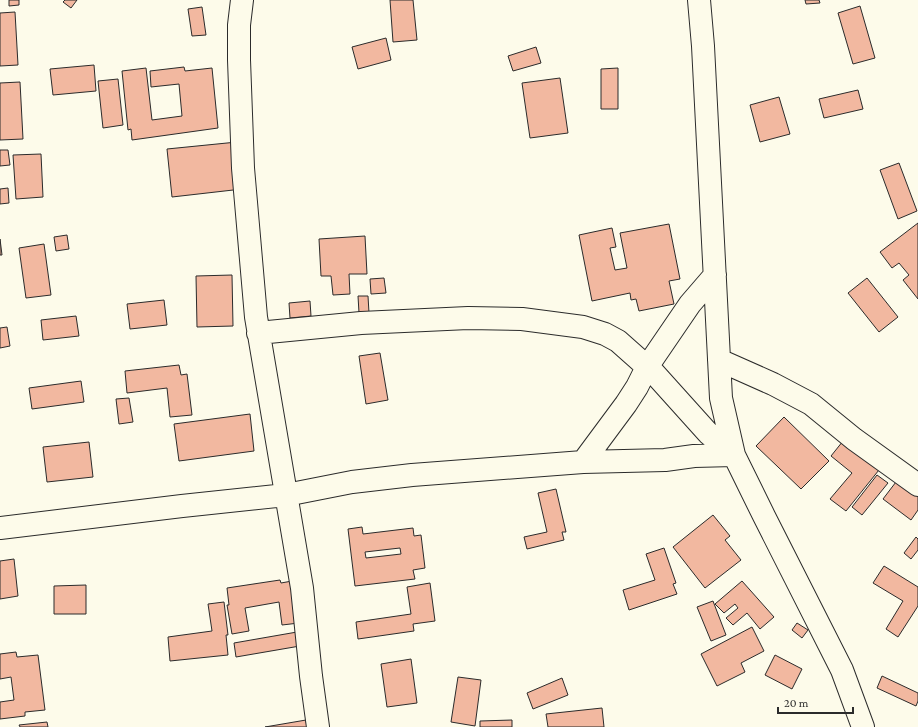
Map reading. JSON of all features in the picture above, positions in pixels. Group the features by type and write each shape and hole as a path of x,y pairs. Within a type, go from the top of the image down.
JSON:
{"street":[{"path":"242,0 239,25 239,60 243,160 256,317 302,588 318,727"},
{"path":"699,0 703,46 720,398 734,455 842,670 862,727"},
{"path":"583,462 626,404 647,367 690,304 714,275"},
{"path":"258,333 361,323 468,318 522,319 583,327 618,340 647,367 708,433 734,455"},
{"path":"719,360 773,384 811,404 918,485"},
{"path":"0,528 286,495 352,482 412,475 583,462 665,460 694,456 734,455"}],"building":[{"path":"9,0 19,0 19,5 9,6"},
{"path":"65,0 77,0 71,8 63,2"},
{"path":"390,0 413,0 417,40 393,42"},
{"path":"805,0 819,0 820,3 806,4"},
{"path":"860,6 875,58 853,64 838,13"},
{"path":"202,7 206,35 192,36 188,9"},
{"path":"15,12 18,65 0,66 0,13"},
{"path":"386,38 391,60 358,69 352,47"},
{"path":"536,47 541,63 513,71 508,56"},
{"path":"94,65 96,91 53,95 50,69"},
{"path":"184,67 185,71 212,68 218,128 132,140 131,129 128,130 122,71 146,68 152,120 182,116 179,84 151,87 150,71"},
{"path":"618,68 618,109 601,109 601,69"},
{"path":"560,78 568,133 530,138 522,83"},
{"path":"118,79 123,125 103,128 98,81"},
{"path":"20,82 23,139 0,140 0,83"},
{"path":"858,90 863,109 824,118 819,99"},
{"path":"779,97 790,134 760,142 750,105"},
{"path":"237,142 242,189 172,197 167,149"},
{"path":"0,150 8,150 10,165 0,166"},
{"path":"41,154 43,197 16,199 13,155"},
{"path":"899,163 917,211 898,219 880,170"},
{"path":"8,188 9,203 0,204 0,189"},
{"path":"918,223 918,299 903,280 909,275 899,263 892,268 880,252"},
{"path":"669,224 680,279 669,281 674,304 639,311 636,299 631,300 630,293 592,301 579,235 612,228 616,247 610,248 615,270 627,268 620,233"},
{"path":"67,235 69,249 56,251 54,237"},
{"path":"365,236 367,274 349,274 350,294 333,295 331,276 321,276 319,239"},
{"path":"0,239 2,255 0,255"},
{"path":"44,244 51,295 26,298 19,248"},
{"path":"232,275 233,326 197,327 196,276"},
{"path":"384,278 386,293 371,294 370,279"},
{"path":"867,278 898,317 879,332 848,293"},
{"path":"358,296 368,296 369,313 359,313"},
{"path":"164,300 167,325 130,329 127,304"},
{"path":"310,301 311,316 290,318 289,303"},
{"path":"76,316 79,336 43,340 41,320"},
{"path":"7,327 10,346 0,348 0,328"},
{"path":"380,353 388,400 366,404 359,356"},
{"path":"179,365 181,375 187,374 192,415 170,417 167,388 127,393 125,371"},
{"path":"81,381 84,402 32,409 29,388"},
{"path":"129,398 133,422 119,424 116,399"},
{"path":"250,414 254,451 179,461 174,424"},
{"path":"784,417 829,461 801,489 756,446"},
{"path":"847,436 883,465 846,511 830,499 852,473 831,456"},
{"path":"89,442 93,477 47,482 43,447"},
{"path":"877,475 888,483 862,515 852,507"},
{"path":"899,478 918,492 918,510 911,520 883,499"},
{"path":"556,489 566,532 562,532 564,540 527,549 524,537 547,532 538,493"},
{"path":"713,515 730,536 725,540 741,560 705,588 673,547"},
{"path":"362,527 363,534 413,528 414,536 421,535 425,568 413,570 415,579 355,586 348,529","holes":["400,548 401,554 366,558 365,552"]},
{"path":"916,537 918,539 918,550 911,559 904,553"},
{"path":"664,548 676,583 673,584 677,594 629,610 623,590 655,580 646,554"},
{"path":"14,559 18,596 0,599 0,561"},
{"path":"884,566 918,587 918,606 898,637 886,629 903,601 873,583"},
{"path":"280,580 281,583 292,581 299,623 282,625 279,602 245,608 249,631 232,634 227,605 229,605 227,588"},
{"path":"742,581 774,617 760,629 747,613 733,625 726,618 738,608 735,604 724,613 715,604"},
{"path":"430,583 435,621 413,624 414,631 358,639 356,622 411,614 407,587"},
{"path":"86,585 86,614 54,614 54,586"},
{"path":"713,601 726,635 711,641 697,607"},
{"path":"224,602 228,635 226,635 228,655 170,661 168,637 212,631 208,604"},
{"path":"797,623 808,630 802,638 792,630"},
{"path":"752,627 764,651 741,663 745,672 717,686 701,654"},
{"path":"297,632 300,646 236,657 234,643"},
{"path":"16,652 17,657 38,655 45,710 25,712 25,716 0,719 0,702 14,700 11,677 0,679 0,654"},
{"path":"775,655 802,669 792,689 765,675"},
{"path":"411,659 417,703 387,707 381,664"},
{"path":"882,676 918,693 918,701 916,706 877,688"},
{"path":"458,677 481,680 475,726 451,722"},
{"path":"562,678 568,695 533,709 527,693"},
{"path":"602,708 604,727 548,727 546,714"},
{"path":"306,720 307,727 265,727"},
{"path":"512,720 512,727 480,727 480,721"},
{"path":"47,722 48,727 20,727 19,725"}]}
